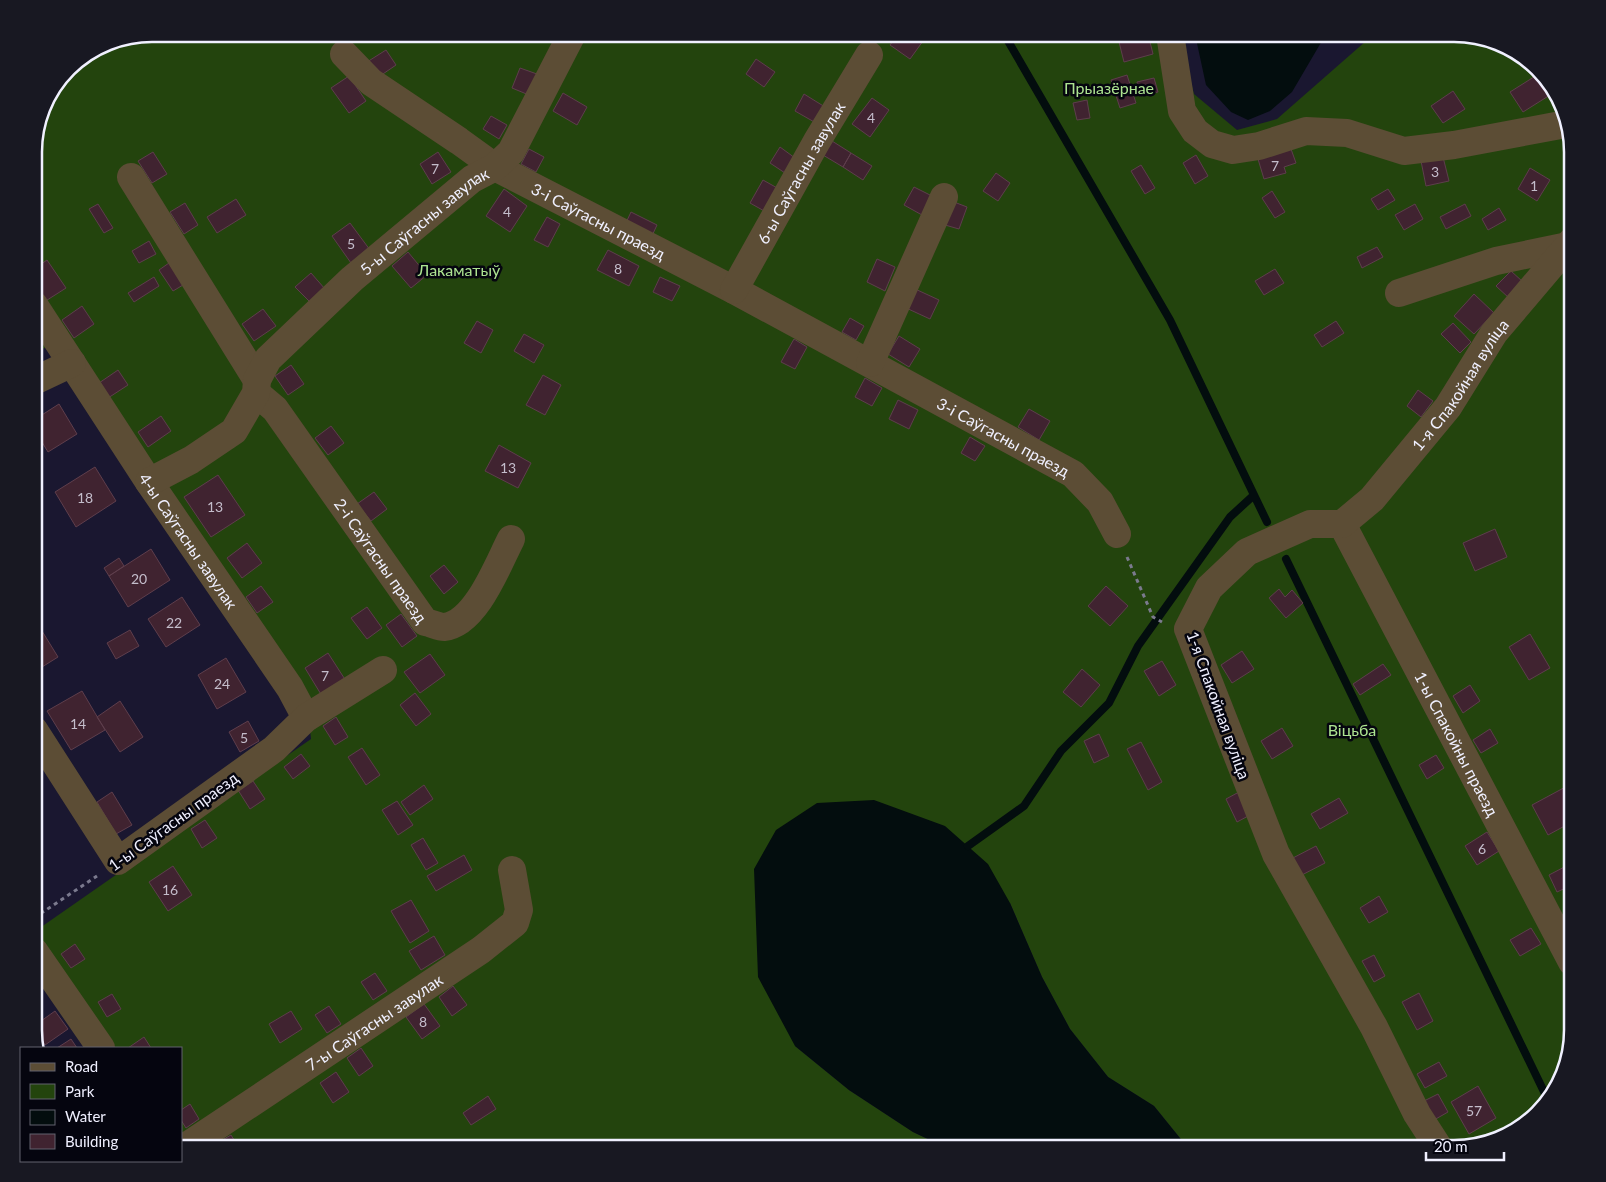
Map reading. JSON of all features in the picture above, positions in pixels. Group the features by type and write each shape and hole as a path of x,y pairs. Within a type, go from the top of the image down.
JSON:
{"street":[{"name":"5-ы Саўгасны завулак","path":"149,482 191,460 234,431 268,360 352,279 472,179 495,167 511,152 568,42"},
{"path":"1171,42 1182,111 1195,131 1212,144 1233,150 1259,146 1306,130 1346,133 1404,151 1454,145 1560,125"},
{"name":"3-і Саўгасны праезд","path":"344,54 371,82 495,167 734,290 1073,474 1100,502 1117,534"},
{"name":"6-ы Саўгасны завулак","path":"734,290 817,141 869,55"},
{"name":"2-і Саўгасны праезд","path":"130,177 257,386 426,622 443,627 458,622 478,603 511,540"},
{"path":"870,364 944,197"},
{"path":"1399,293 1496,261 1564,245"},
{"name":"1-я Спакойная вуліца","path":"1434,1140 1417,1114 1374,1027 1276,854 1188,629 1209,588 1247,552 1310,524 1342,524 1372,499 1441,414 1494,333 1564,251"},
{"name":"4-ы Саўгасны завулак","path":"43,319 149,482 290,688 306,718"},
{"path":"43,377 72,363"},
{"name":"1-ы Спакойны праезд","path":"1342,524 1564,947"},
{"name":"1-ы Саўгасны праезд","path":"118,861 274,749 306,718 383,670"},
{"path":"43,744 118,861"},
{"name":"7-ы Саўгасны завулак","path":"196,1140 481,950 515,923 519,910 512,870"},
{"path":"43,965 100,1047"}],"path":[{"path":"1117,534 1153,617 1158,622"},
{"name":"1-ы Саўгасны праезд","path":"43,912 118,861"}],"green space":[{"path":"1181,42 1194,94 1237,130 1277,119 1365,42 1468,43 1489,48 1509,57 1521,65 1545,91 1558,117 1564,152 1564,1030 1560,1058 1552,1078 1541,1097 1515,1121 1489,1134 1475,1137 1454,1140 1182,1140 1154,1106 1108,1077 1070,1029 1042,977 1010,903 795,1046 849,1090 913,1132 930,1140 182,1140 182,1047 113,1047 43,949 43,926 311,739 307,701 61,342 43,349 43,138 46,124 61,91 80,70 97,57 117,48 138,43"}],"water":[{"path":"1197,42 1321,42 1292,92 1270,111 1248,120 1231,112 1206,85"},
{"path":"874,800 945,826 988,864 1010,903 1042,977 1070,1029 1108,1077 1154,1106 1182,1140 930,1140 913,1132 849,1090 795,1046 758,977 754,869 776,830 817,803"}],"building":[{"path":"892,42 922,42 910,59 890,45"},
{"path":"1119,42 1150,42 1153,54 1124,62"},
{"path":"386,50 396,65 377,78 367,62"},
{"path":"756,59 775,72 764,87 746,74"},
{"path":"520,68 537,74 529,95 512,88"},
{"path":"1127,75 1136,103 1120,108 1111,80"},
{"path":"349,76 366,101 349,113 331,88"},
{"path":"1533,77 1548,96 1523,112 1510,92"},
{"path":"1154,78 1158,92 1140,96 1137,82"},
{"path":"1453,91 1465,109 1443,123 1431,106"},
{"path":"563,93 587,107 577,125 553,111"},
{"path":"804,94 825,107 816,123 795,111"},
{"path":"872,98 889,110 870,137 852,124"},
{"path":"1087,100 1090,118 1077,120 1073,103"},
{"path":"491,116 507,125 499,139 483,129"},
{"path":"832,141 851,153 843,167 823,155"},
{"path":"780,147 795,158 785,173 770,163"},
{"path":"529,149 544,157 536,172 521,164"},
{"path":"1291,149 1296,163 1284,167 1286,173 1264,179 1258,159"},
{"path":"153,152 167,174 152,183 138,161"},
{"path":"438,152 451,172 432,184 420,164"},
{"path":"851,153 872,166 863,180 843,167"},
{"path":"1196,155 1208,176 1195,184 1183,163"},
{"path":"1443,157 1449,181 1426,186 1421,161"},
{"path":"1141,165 1155,188 1145,194 1131,171"},
{"path":"1530,168 1550,180 1537,201 1518,189"},
{"path":"996,173 1010,183 998,201 983,191"},
{"path":"763,180 779,189 766,212 750,203"},
{"path":"914,187 932,196 922,215 904,205"},
{"path":"504,189 527,206 510,232 486,216"},
{"path":"1388,189 1395,200 1378,210 1371,199"},
{"path":"1272,191 1285,212 1275,218 1262,198"},
{"path":"236,199 246,215 217,233 207,217"},
{"path":"954,202 967,207 959,229 945,225"},
{"path":"185,203 198,225 184,234 170,212"},
{"path":"98,204 113,228 104,233 89,209"},
{"path":"1415,204 1423,219 1404,230 1395,215"},
{"path":"1465,204 1471,216 1446,229 1440,217"},
{"path":"1499,208 1506,220 1488,230 1482,219"},
{"path":"631,212 657,225 650,240 624,227"},
{"path":"547,217 560,224 548,247 534,240"},
{"path":"350,223 370,250 351,263 332,236"},
{"path":"149,241 156,254 139,263 132,251"},
{"path":"1377,247 1383,257 1362,268 1357,257"},
{"path":"608,250 639,266 629,286 597,270"},
{"path":"408,252 427,275 411,288 392,266"},
{"path":"877,259 895,267 885,291 867,282"},
{"path":"47,260 66,288 44,302 43,300 43,263"},
{"path":"169,263 183,285 173,291 159,270"},
{"path":"1275,269 1284,283 1264,295 1255,281"},
{"path":"1511,271 1523,282 1509,298 1496,286"},
{"path":"311,273 325,289 310,302 295,287"},
{"path":"154,277 159,286 134,302 128,293"},
{"path":"660,277 680,286 672,301 653,292"},
{"path":"913,288 939,300 930,319 904,307"},
{"path":"1474,294 1494,313 1474,334 1454,316"},
{"path":"82,306 94,324 74,338 62,320"},
{"path":"263,309 276,326 254,341 242,324"},
{"path":"850,318 864,326 856,340 842,332"},
{"path":"477,321 493,330 481,353 464,343"},
{"path":"1336,321 1344,333 1322,347 1314,335"},
{"path":"1453,323 1471,342 1460,353 1441,334"},
{"path":"524,334 544,345 534,363 514,351"},
{"path":"899,336 920,349 909,367 888,354"},
{"path":"794,339 807,347 795,369 781,362"},
{"path":"291,365 304,384 288,395 275,376"},
{"path":"118,370 128,385 108,398 99,383"},
{"path":"543,375 561,385 545,415 526,405"},
{"path":"865,378 882,388 872,406 855,397"},
{"path":"1418,390 1433,401 1421,417 1407,406"},
{"path":"898,400 918,410 909,429 889,419"},
{"path":"59,404 77,434 48,452 43,444 43,414"},
{"path":"1029,409 1050,421 1039,440 1018,427"},
{"path":"161,416 171,431 148,447 138,432"},
{"path":"331,426 344,443 328,455 315,438"},
{"path":"970,437 985,446 975,461 961,453"},
{"path":"499,445 531,463 518,488 485,471"},
{"path":"95,467 116,501 76,527 55,492"},
{"path":"218,475 245,515 211,537 184,497"},
{"path":"374,492 387,509 371,521 357,504"},
{"path":"1495,529 1507,557 1475,571 1463,543"},
{"path":"247,543 262,563 242,578 227,558"},
{"path":"151,549 170,580 128,607 109,576"},
{"path":"119,558 124,566 109,576 104,568"},
{"path":"444,565 458,582 444,594 430,576"},
{"path":"261,586 273,602 257,613 246,597"},
{"path":"1106,586 1128,606 1110,626 1088,606"},
{"path":"1279,589 1285,597 1292,590 1303,603 1286,618 1269,598"},
{"path":"182,597 200,625 166,647 148,619"},
{"path":"367,607 382,628 367,639 351,618"},
{"path":"401,614 417,636 402,647 386,625"},
{"path":"130,630 139,646 116,659 107,643"},
{"path":"43,633 58,657 43,666"},
{"path":"1530,634 1550,668 1529,680 1509,647"},
{"path":"1242,651 1254,669 1232,683 1221,665"},
{"path":"328,653 346,681 322,696 305,668"},
{"path":"430,654 445,675 420,693 404,672"},
{"path":"226,658 246,692 217,709 198,675"},
{"path":"1162,661 1176,685 1159,696 1144,671"},
{"path":"1383,664 1391,675 1360,695 1353,684"},
{"path":"1082,669 1100,685 1081,707 1063,692"},
{"path":"1470,685 1480,701 1463,713 1453,696"},
{"path":"82,691 105,730 71,750 47,711"},
{"path":"415,693 431,714 416,726 400,705"},
{"path":"120,701 143,737 120,752 97,717"},
{"path":"336,717 348,737 335,745 323,726"},
{"path":"248,721 259,741 240,752 229,732"},
{"path":"1282,728 1293,746 1272,759 1261,741"},
{"path":"1490,729 1498,743 1481,753 1473,740"},
{"path":"1099,734 1109,756 1094,763 1084,741"},
{"path":"1141,742 1162,782 1148,790 1127,749"},
{"path":"362,748 380,775 366,785 348,757"},
{"path":"301,754 310,766 293,779 284,767"},
{"path":"1436,755 1444,768 1427,779 1419,765"},
{"path":"253,781 265,799 250,809 238,790"},
{"path":"424,785 433,799 410,815 401,802"},
{"path":"1564,788 1564,826 1548,835 1532,805"},
{"path":"112,792 132,825 116,834 97,802"},
{"path":"1239,792 1250,815 1237,822 1226,799"},
{"path":"1339,798 1348,813 1320,829 1311,814"},
{"path":"397,801 413,825 398,835 382,810"},
{"path":"205,820 217,838 202,848 191,829"},
{"path":"1487,832 1499,851 1477,865 1465,846"},
{"path":"423,838 438,863 426,870 411,845"},
{"path":"1316,846 1325,863 1298,877 1289,860"},
{"path":"464,855 472,870 436,891 427,876"},
{"path":"173,866 192,895 168,911 149,882"},
{"path":"1564,867 1564,889 1557,892 1549,875"},
{"path":"1379,896 1388,912 1369,923 1360,908"},
{"path":"411,900 429,931 410,943 391,911"},
{"path":"1531,928 1541,944 1520,956 1510,940"},
{"path":"434,936 445,955 421,970 409,951"},
{"path":"75,944 85,959 71,968 61,954"},
{"path":"1374,955 1385,976 1374,982 1362,961"},
{"path":"375,973 387,991 373,1000 361,982"},
{"path":"453,986 467,1005 452,1016 439,997"},
{"path":"1419,993 1433,1021 1417,1030 1402,1002"},
{"path":"112,994 121,1009 107,1017 98,1002"},
{"path":"424,1004 440,1026 422,1039 406,1017"},
{"path":"329,1006 341,1024 327,1033 315,1015"},
{"path":"55,1011 68,1029 45,1045 43,1020"},
{"path":"291,1011 302,1029 280,1043 269,1024"},
{"path":"144,1037 150,1047 129,1047"},
{"path":"71,1039 76,1047 59,1047"},
{"path":"361,1048 373,1066 359,1076 347,1058"},
{"path":"1439,1062 1447,1076 1425,1088 1417,1074"},
{"path":"336,1072 349,1092 333,1103 320,1083"},
{"path":"1478,1086 1496,1118 1469,1134 1451,1102"},
{"path":"1438,1094 1448,1112 1434,1120 1424,1101"},
{"path":"488,1096 496,1109 471,1125 463,1113"},
{"path":"190,1104 199,1119 186,1128 182,1122 182,1109"},
{"path":"231,1135 234,1140 222,1140"}],"waterway":[{"path":"1009,42 1170,320 1267,522"},
{"path":"968,846 1024,806 1061,751 1109,703 1138,646 1230,517 1254,495"},
{"path":"1286,559 1544,1092"}],"park label":[{"name":"Прыазёрнае","path":"1109,87"},
{"name":"Лакаматыў","path":"459,269"},
{"name":"Віцьба","path":"1352,729"}]}
